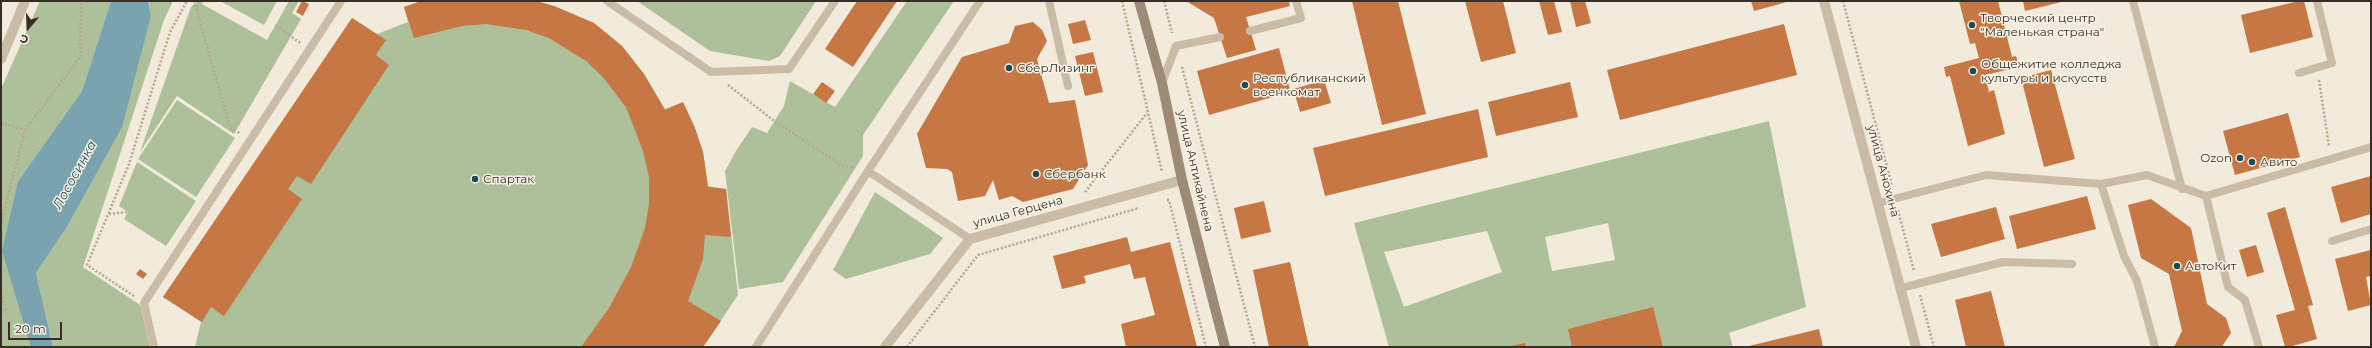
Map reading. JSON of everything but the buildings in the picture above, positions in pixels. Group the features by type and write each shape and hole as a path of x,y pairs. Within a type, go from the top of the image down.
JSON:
{"main road":[{"name":"улица Антикайнена","path":"1139,1 1162,82 1182,180 1225,347"}],"street":[{"path":"1,59 25,1"},
{"name":"улица Анохина","path":"1824,1 1916,347"},
{"name":"улица Герцена","path":"885,347 970,239 1182,180"}],"lane":[{"path":"154,347 144,303 341,1"},
{"path":"607,1 712,72 789,69 835,1"},
{"path":"756,347 868,171 980,1"},
{"path":"1049,1 1068,86"},
{"path":"1250,32 1301,18 1296,1"},
{"path":"2133,1 2182,189"},
{"path":"2299,73 2332,63 2316,1"},
{"path":"1162,82 1176,46 1220,37"},
{"path":"1878,202 1986,174 2101,184 2147,175 2182,189 2206,196 2371,147"},
{"path":"868,171 970,239"},
{"path":"2101,184 2124,256 2137,281 2154,347"},
{"path":"2206,196 2228,287 2245,300 2258,347"},
{"path":"2332,241 2371,229"},
{"path":"1901,288 2003,262 2072,264"}],"path":[{"path":"1,223 25,130 81,56 82,1"},
{"path":"134,296 87,265 129,164 170,32 187,1"},
{"path":"194,1 230,127 251,140"},
{"path":"1122,1 1165,185 1206,347"},
{"path":"1164,1 1256,347"},
{"path":"1843,1 1934,347"},
{"path":"276,25 310,49"},
{"path":"2317,68 2331,158"},
{"path":"712,72 773,120 841,165"},
{"path":"1085,193 1148,112"},
{"path":"1,123 25,130"},
{"path":"1161,202 1169,200"},
{"path":"907,347 978,255 1146,206"},
{"path":"108,214 126,212"},
{"path":"1,293 7,310 1,312"}],"green space":[{"path":"40,1 111,1 82,91 18,181 31,347 1,347 1,89"},
{"path":"148,1 173,1 164,20 83,267 140,305 150,347 53,347 36,273 65,230 151,16"},
{"path":"198,1 203,1 202,4 267,40 289,1 299,1 292,13 301,19 234,134 177,96 140,152 191,7"},
{"path":"220,1 277,1 264,25"},
{"name":"Спартак","path":"421,1 536,1 554,6 594,23 622,46 644,74 665,109 683,102 695,128 703,152 708,186 726,189 738,295 703,347 195,347 201,322 163,297 352,18 377,34 408,22 404,7"},
{"path":"637,1 816,1 780,56 769,61 710,51"},
{"path":"907,1 954,1 863,135 863,156 783,282 739,289 725,171 736,151 752,127 767,133 784,106 790,81 835,107"},
{"path":"177,100 235,138 196,197 138,159"},
{"path":"1769,121 1806,307 1729,333 1733,347 1389,347 1354,223","holes":["1608,223 1615,260 1552,271 1545,237","1487,231 1502,272 1404,307 1384,252"]},
{"path":"137,162 196,201 166,246 124,219 128,212 119,206"},
{"path":"875,192 943,238 930,254 846,279 833,270"}],"water":[{"name":"Лососинка","path":"111,1 148,1 151,16 122,127 65,230 36,273 53,347 31,347 2,251 18,181 82,91"}],"place":[{"name":"Творческий центр \"Маленькая страна\"","path":"1972,25"},
{"name":"СберЛизинг","path":"1009,68"},
{"name":"Общежитие колледжа культуры и искусств","path":"1973,71"},
{"name":"Республиканский военкомат","path":"1245,85"},
{"name":"Ozon","path":"2240,158"},
{"name":"Авито","path":"2252,162"},
{"name":"Сбербанк","path":"1036,174"},
{"name":"Спартак","path":"475,179"},
{"name":"АвтоКит","path":"2177,266"}]}
